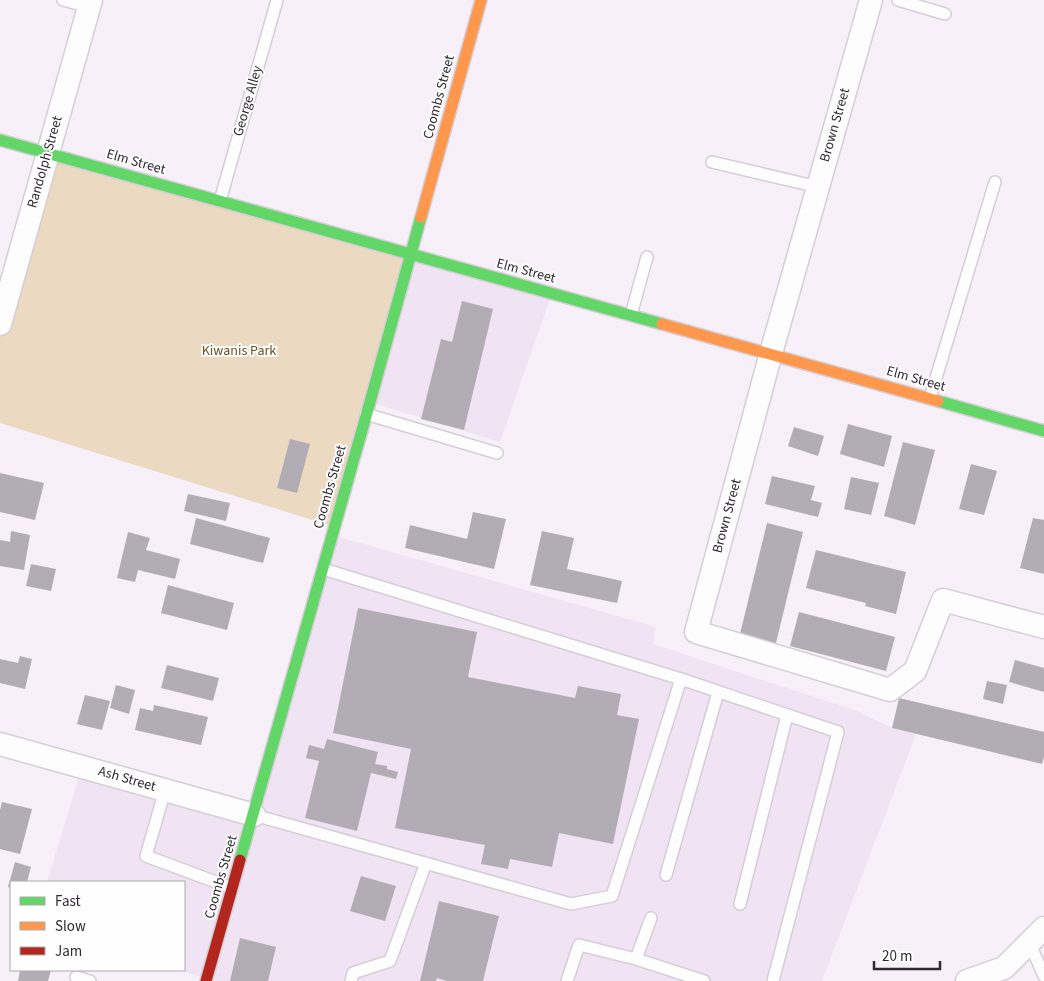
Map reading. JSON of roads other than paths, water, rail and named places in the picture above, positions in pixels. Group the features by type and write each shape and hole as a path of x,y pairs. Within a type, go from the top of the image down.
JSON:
{"street":[{"name":"Coombs Street","path":"206,981 481,0"},
{"name":"Brown Street","path":"871,0 771,353 696,632 890,690 915,671 942,600 1044,626"},
{"name":"Randolph Street","path":"0,324 90,4"},
{"name":"Elm Street","path":"0,140 410,255 771,353 1044,431"},
{"name":"Ash Street","path":"0,744 254,815"},
{"path":"967,981 1004,968 1037,935"}],"lane":[{"path":"63,0 90,4"},
{"name":"George Alley","path":"220,202 276,0"},
{"path":"898,0 945,14"},
{"path":"712,162 818,187"},
{"path":"930,398 995,182"},
{"path":"631,315 647,258"},
{"path":"366,414 497,453"},
{"path":"323,569 681,679 838,732 773,981"},
{"path":"254,815 571,904 612,896 681,679"},
{"path":"666,875 718,692"},
{"path":"740,904 787,715"},
{"path":"165,790 146,856 233,888"},
{"path":"350,981 353,973 390,961 426,863"},
{"path":"636,959 651,918"},
{"path":"1037,935 1044,976"},
{"path":"567,981 579,945 636,959 704,981"},
{"path":"76,977 90,981"}],"park label":[{"name":"Kiwanis Park","path":"239,351"}]}
